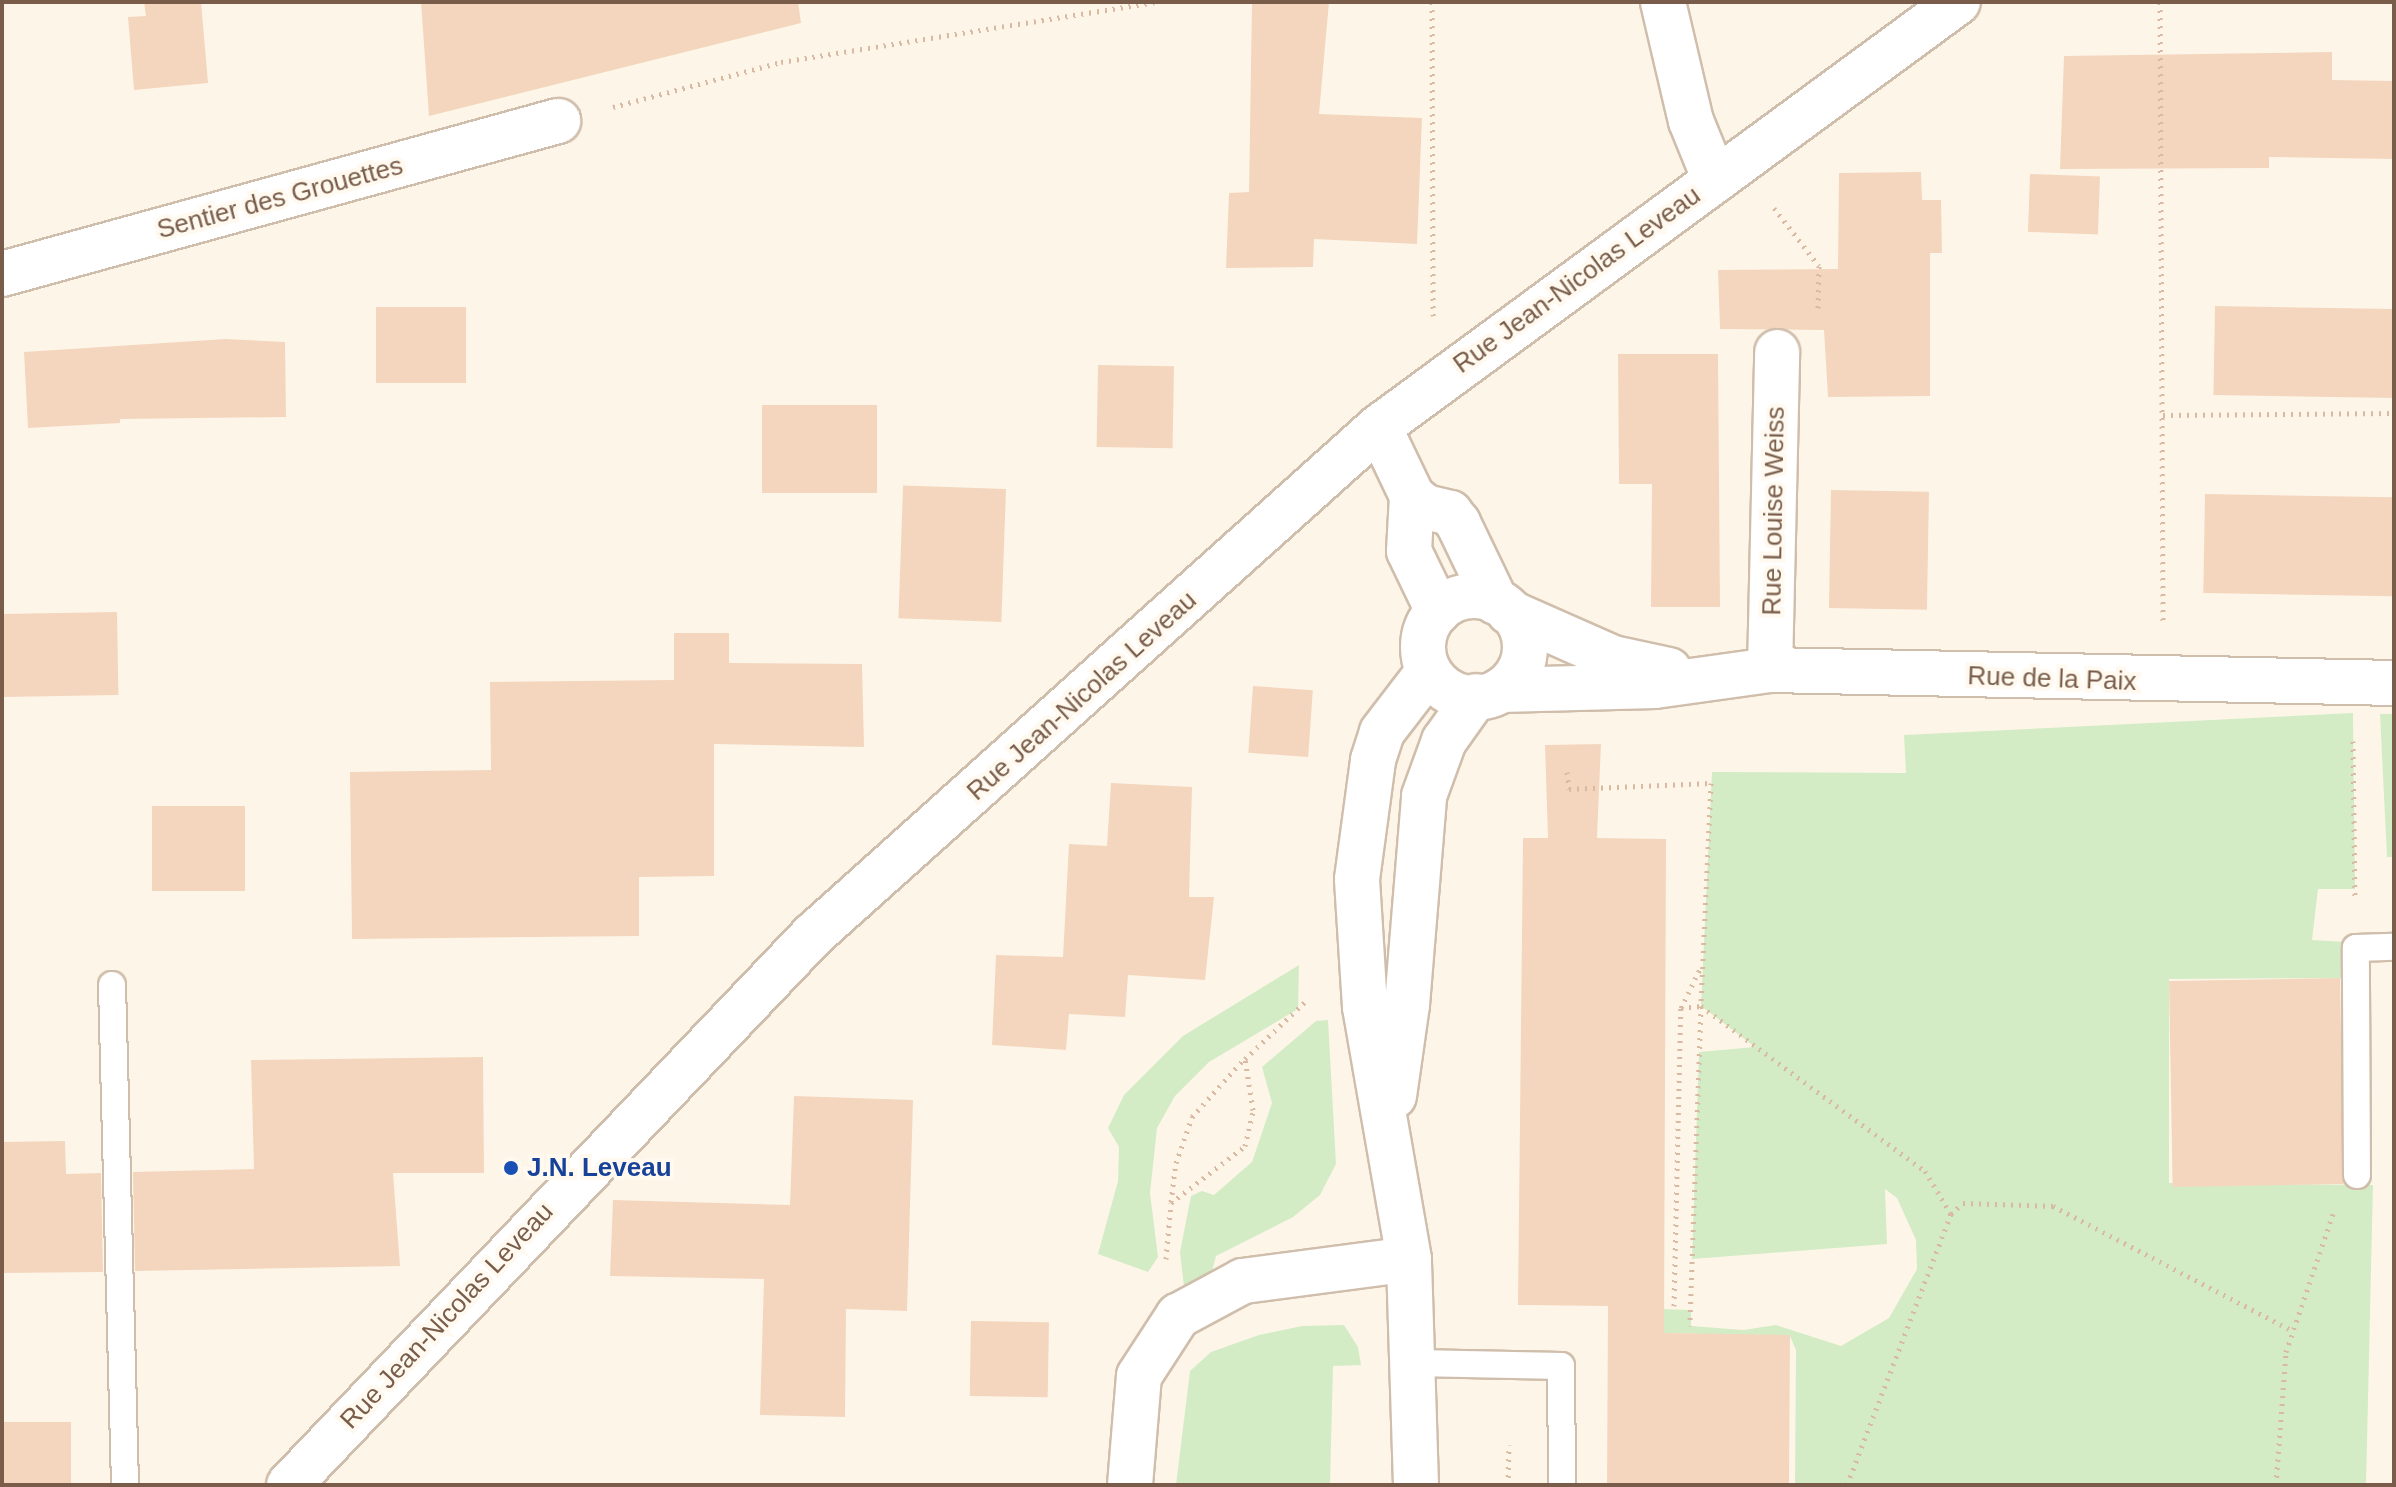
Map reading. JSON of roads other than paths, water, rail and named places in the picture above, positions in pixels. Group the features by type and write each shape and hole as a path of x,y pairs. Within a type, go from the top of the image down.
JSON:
{"street":[{"path":"1663,2 1691,121 1728,171"},
{"name":"Rue Jean-Nicolas Leveau","path":"289,1485 813,935 1379,427 1459,364 1958,2"},
{"name":"Sentier des Grouettes","path":"2,274 558,121"},
{"name":"Rue Louise Weiss","path":"1770,670 1777,352"},
{"path":"1379,427 1412,496 1409,551 1438,611"},
{"path":"1389,1126 1407,1005 1424,796 1444,741 1489,693 1517,676 1529,651 1525,629 1503,607 1458,523 1412,496"},
{"path":"1489,693 1453,694 1428,672 1421,654 1423,638 1438,611 1460,599 1503,607 1613,658 1710,679"},
{"name":"Rue de la Paix","path":"1489,693 1710,679 1770,670 2163,682 2394,683"},
{"path":"1416,1485 1416,1363 1409,1259 1389,1126 1365,1007 1357,879 1361,827 1382,732 1428,672"},
{"path":"1130,1485 1139,1376 1178,1316 1243,1281 1409,1259"}],"lane":[{"path":"2357,1175 2356,948 2394,947"},
{"path":"112,985 125,1485"},
{"path":"1416,1363 1561,1366 1562,1485"}],"place":[{"name":"J.N. Leveau","path":"511,1168"}]}
